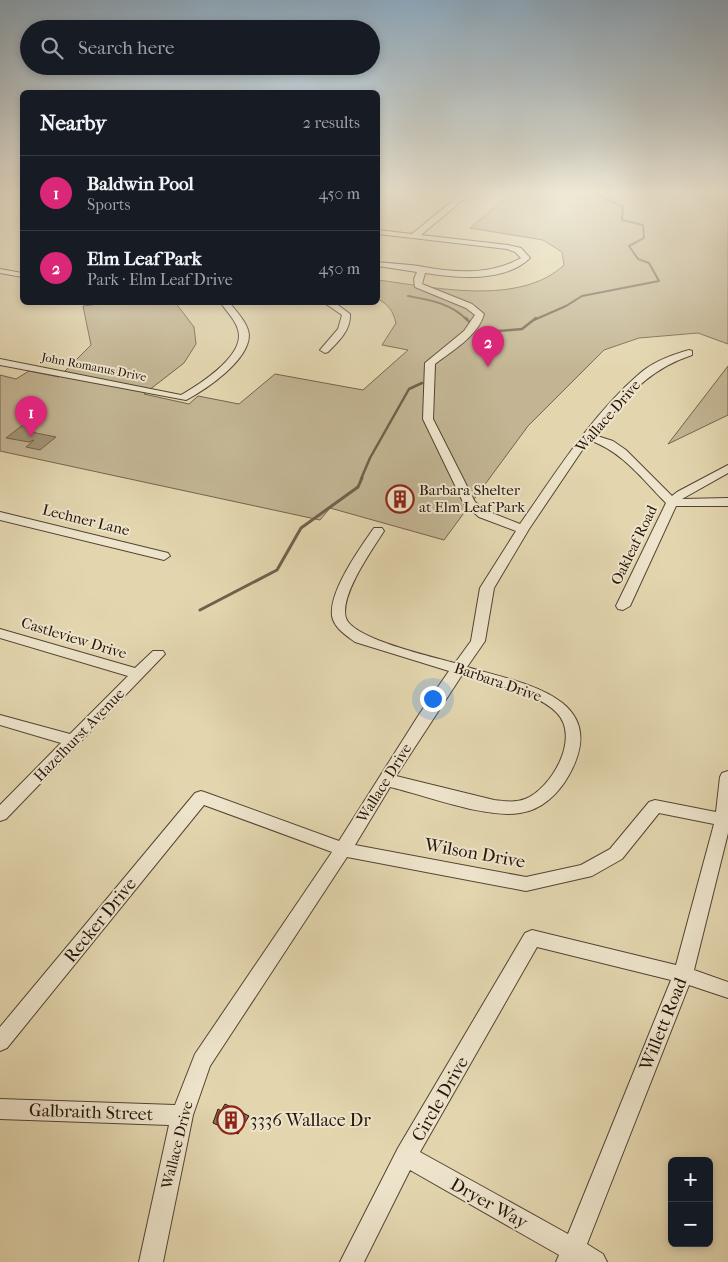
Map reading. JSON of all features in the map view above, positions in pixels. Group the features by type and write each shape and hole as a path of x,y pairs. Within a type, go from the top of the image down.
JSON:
{"street":[{"path":"380,264 461,273 489,273 514,268 526,258 519,252"},
{"path":"423,269 418,279 418,285 469,306 480,314 480,319 474,327 430,363 428,419 470,504 483,514 523,529"},
{"path":"0,271 20,275"},
{"name":"John Romanus Drive","path":"0,362 182,398 194,392 227,365 241,346 244,336 241,326 226,305"},
{"path":"325,350 344,328 347,321 346,314 332,305"},
{"name":"Wallace Drive","path":"151,1262 182,1115 202,1061 388,780 425,717 478,641 487,588 523,529 587,436 642,376 668,360 689,353"},
{"path":"587,436 609,443 622,452 672,503 728,502"},
{"name":"Oakleaf Road","path":"623,606 672,503 682,494 728,468"},
{"name":"Lechner Lane","path":"0,516 164,556"},
{"name":"Barbara Drive","path":"378,531 353,571 342,600 339,616 344,626 360,639 460,669 548,699 554,702 570,719 574,736 572,751 553,789 537,802 520,808 498,807 388,780"},
{"name":"Castleview Drive","path":"0,633 138,674"},
{"name":"Hazelhurst Avenue","path":"0,815 158,654"},
{"path":"0,720 74,741"},
{"name":"Willett Road","path":"570,1256 683,975 723,820 728,776"},
{"name":"Wilson Drive","path":"201,797 343,849 496,880 526,884 554,880 586,871 616,854 655,806 723,820"},
{"name":"Recker Drive","path":"0,1042 201,797"},
{"name":"Circle Drive","path":"352,1262 406,1156 532,938 683,975"},
{"path":"683,975 728,990"},
{"name":"Galbraith Street","path":"0,1109 182,1115"},
{"name":"Dryer Way","path":"406,1156 570,1256 595,1262"}],"shaded area":[{"path":"562,252 728,252 728,344 698,333 639,338 604,350 528,426 444,540 330,508 320,520 0,451 0,375 16,379 29,371 59,377 91,345 83,306 177,305 194,327 196,344 184,363 144,394 189,404 198,396 239,404 275,374 363,390 408,350 382,345 396,323 390,309 380,300 380,280 424,287 475,291 500,290 524,286 545,278 564,265"},
{"path":"728,366 728,415 668,444"},
{"path":"24,424 37,427 31,432 56,437 40,450 26,447 34,440 29,442 6,438"}],"building":[{"name":"3336 Wallace Dr","path":"225,1104 249,1116 238,1134 213,1123 218,1109 221,1111"}],"waterway":[{"path":"534,320 566,306 582,296 659,281 649,263 638,259 633,252"},
{"path":"408,296 447,306 467,320"},
{"path":"466,318 470,323"},
{"path":"485,332 522,329 536,318"},
{"path":"361,479 370,458 409,389 422,383"},
{"path":"200,610 277,570 301,528 358,487 362,478"}],"place":[{"name":"Elm Leaf Park","path":"488,367"},
{"name":"Baldwin Pool","path":"31,437"},
{"name":"Barbara Shelter at Elm Leaf Park","path":"400,499"},
{"name":"3336 Wallace Dr","path":"231,1120"}]}
